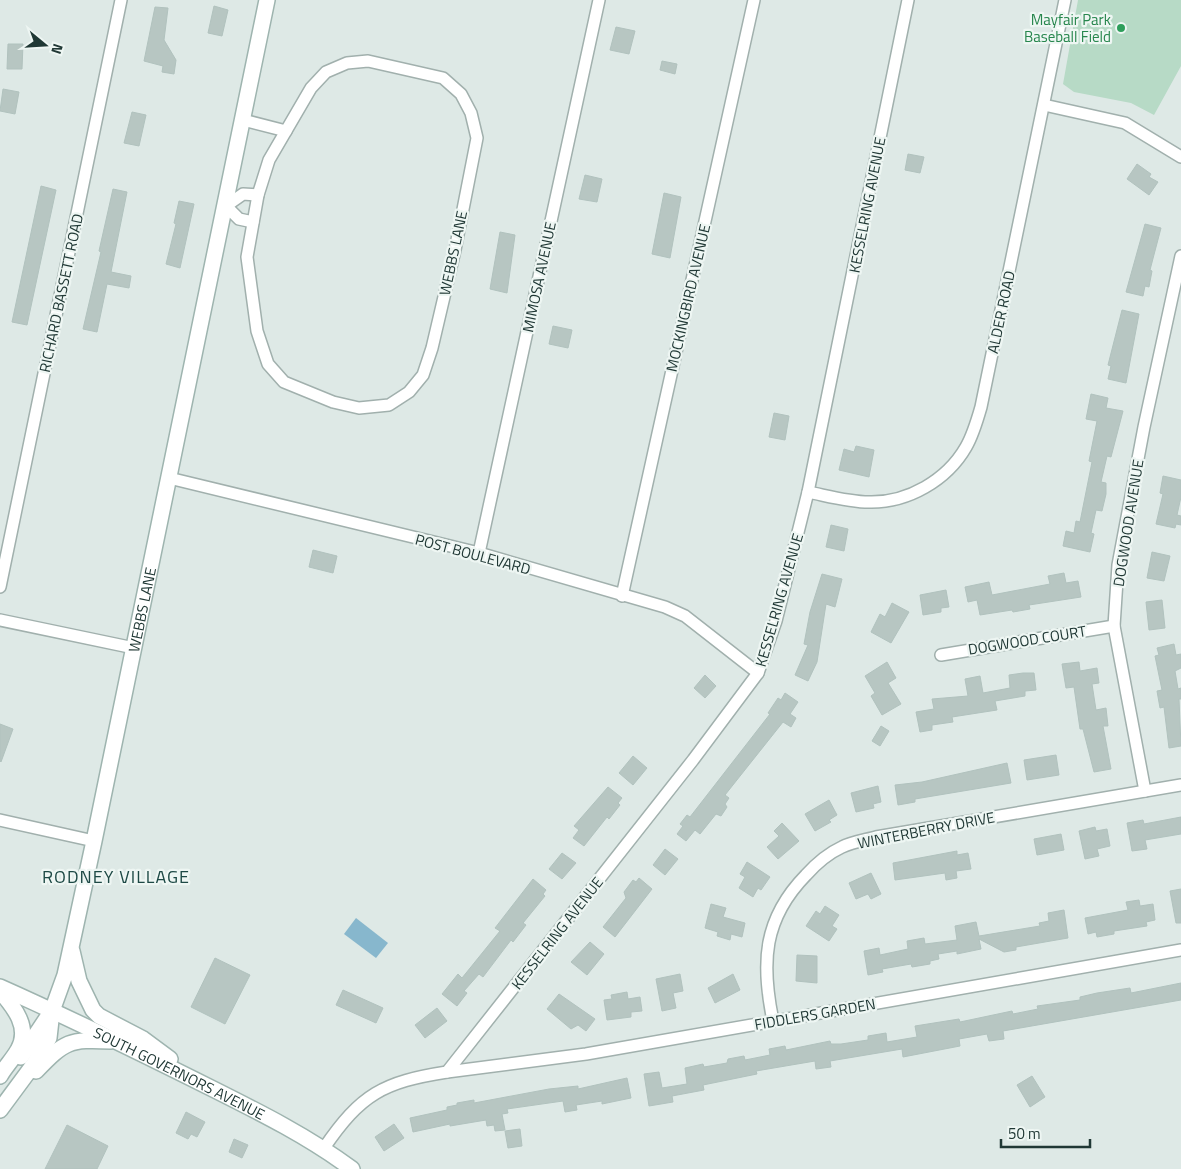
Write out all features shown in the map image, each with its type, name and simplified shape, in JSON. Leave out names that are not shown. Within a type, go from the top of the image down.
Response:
[{"type":"street","name":"RICHARD BASSETT ROAD","points":[[0,587],[121,0]]},
{"type":"street","name":"WEBBS LANE","points":[[0,1110],[19,1085],[49,1038],[52,1011],[71,947],[226,206],[267,0]]},
{"type":"street","name":"MIMOSA AVENUE","points":[[479,553],[599,0]]},
{"type":"street","name":"MOCKINGBIRD AVENUE","points":[[622,596],[754,0]]},
{"type":"street","name":"KESSELRING AVENUE","points":[[447,1072],[693,760],[758,673],[776,621],[808,492],[908,0]]},
{"type":"street","name":"ALDER ROAD","points":[[808,492],[870,502],[904,497],[918,491],[946,472],[966,446],[981,408],[1065,0]]},
{"type":"street","name":"WEBBS LANE","points":[[368,61],[443,78],[461,94],[471,113],[477,138],[455,250],[432,348],[423,375],[409,392],[389,405],[358,408],[333,402],[284,382],[268,364],[258,331],[247,257],[258,195],[269,160],[286,131],[312,88],[321,77],[326,72],[347,63],[368,61]]},
{"type":"street","points":[[1044,105],[1125,123],[1181,157]]},
{"type":"street","points":[[243,120],[286,131]]},
{"type":"street","points":[[253,222],[239,219],[226,206],[243,194],[258,195]]},
{"type":"street","name":"DOGWOOD AVENUE","points":[[1145,791],[1114,626],[1118,565],[1144,427],[1181,256]]},
{"type":"street","name":"POST BOULEVARD","points":[[169,478],[479,553],[665,607],[685,616],[758,673]]},
{"type":"street","points":[[0,620],[134,648]]},
{"type":"street","name":"DOGWOOD COURT","points":[[941,655],[1114,626]]},
{"type":"street","name":"WINTERBERRY DRIVE","points":[[773,1021],[768,998],[765,959],[773,926],[783,901],[791,890],[814,867],[842,847],[876,838],[1181,785]]},
{"type":"street","points":[[0,820],[94,841]]},
{"type":"street","points":[[71,947],[79,981],[93,1010],[99,1016],[143,1039],[212,1089]]},
{"type":"street","name":"FIDDLERS GARDEN","points":[[447,1072],[586,1054],[1181,950]]},
{"type":"street","name":"SOUTH GOVERNORS AVENUE","points":[[0,987],[117,1041],[268,1117],[324,1148],[352,1169]]},
{"type":"street","points":[[0,991],[18,1016],[23,1032],[18,1050],[0,1076]]},
{"type":"street","name":"WEBBS LANE","points":[[0,1082],[23,1055],[52,1011]]},
{"type":"street","points":[[19,1085],[63,1045],[81,1040],[117,1041]]},
{"type":"street","points":[[324,1148],[352,1112],[391,1084],[411,1078],[447,1072]]},
{"type":"green space","points":[[1078,0],[1181,0],[1181,66],[1154,115],[1131,103],[1074,92],[1063,84]]},
{"type":"water","points":[[356,918],[388,943],[376,958],[344,934]]},
{"type":"building","points":[[214,6],[228,10],[222,36],[208,33]]},
{"type":"building","points":[[155,7],[168,8],[164,40],[176,60],[174,74],[162,72],[163,66],[144,61]]},
{"type":"building","points":[[616,27],[635,31],[629,54],[610,50]]},
{"type":"building","points":[[8,44],[23,44],[22,69],[7,69]]},
{"type":"building","points":[[662,61],[677,64],[675,74],[660,70]]},
{"type":"building","points":[[3,89],[19,92],[15,114],[0,111]]},
{"type":"building","points":[[132,112],[146,115],[139,146],[124,143]]},
{"type":"building","points":[[908,154],[924,157],[920,173],[905,170]]},
{"type":"building","points":[[1137,164],[1151,174],[1149,177],[1158,182],[1149,195],[1127,179]]},
{"type":"building","points":[[585,175],[602,179],[597,202],[579,199]]},
{"type":"building","points":[[41,186],[56,190],[27,325],[12,322]]},
{"type":"building","points":[[113,189],[127,192],[111,272],[131,276],[129,288],[107,284],[97,332],[83,329]]},
{"type":"building","points":[[664,193],[681,197],[670,258],[652,254]]},
{"type":"building","points":[[179,201],[194,204],[180,268],[166,264],[176,224],[174,223]]},
{"type":"building","points":[[1145,224],[1161,228],[1150,270],[1152,271],[1149,287],[1145,286],[1143,296],[1126,292]]},
{"type":"building","points":[[500,232],[515,235],[507,293],[490,289]]},
{"type":"building","points":[[1122,310],[1139,314],[1126,383],[1108,379],[1111,366],[1108,365]]},
{"type":"building","points":[[553,326],[572,330],[568,348],[549,344]]},
{"type":"building","points":[[1091,394],[1108,398],[1106,408],[1123,411],[1111,457],[1107,456],[1101,482],[1106,483],[1106,494],[1102,511],[1096,510],[1091,533],[1094,534],[1090,552],[1063,546],[1066,531],[1074,533],[1076,521],[1080,522],[1092,462],[1089,461],[1097,421],[1086,419]]},
{"type":"building","points":[[774,413],[789,416],[785,440],[769,437]]},
{"type":"building","points":[[856,446],[874,450],[869,477],[839,470],[844,449],[854,452]]},
{"type":"building","points":[[1163,476],[1181,480],[1181,497],[1177,515],[1181,516],[1181,525],[1176,524],[1175,528],[1156,524],[1163,494],[1160,493]]},
{"type":"building","points":[[831,525],[848,529],[844,551],[826,547]]},
{"type":"building","points":[[313,550],[337,556],[333,573],[309,567]]},
{"type":"building","points":[[1152,552],[1170,556],[1164,581],[1147,578]]},
{"type":"building","points":[[1064,573],[1066,583],[1078,581],[1081,597],[1029,605],[1030,609],[980,615],[977,600],[968,602],[965,587],[989,582],[992,595],[1050,584],[1048,576]]},
{"type":"building","points":[[822,574],[842,579],[835,607],[826,604],[817,662],[808,681],[795,675],[808,645],[804,644],[810,612]]},
{"type":"building","points":[[946,590],[949,607],[941,608],[941,612],[923,615],[920,595]]},
{"type":"building","points":[[1162,600],[1165,628],[1149,630],[1146,602]]},
{"type":"building","points":[[892,603],[909,612],[891,643],[871,632],[880,614],[885,617]]},
{"type":"building","points":[[1174,644],[1176,655],[1181,654],[1181,668],[1175,671],[1178,689],[1181,688],[1181,699],[1179,699],[1181,746],[1169,748],[1164,707],[1160,708],[1157,691],[1162,690],[1155,656],[1159,655],[1157,648]]},
{"type":"building","points":[[887,662],[896,678],[888,683],[901,704],[882,715],[871,696],[875,693],[865,676]]},
{"type":"building","points":[[1079,662],[1080,671],[1097,668],[1099,683],[1092,684],[1096,710],[1106,708],[1108,726],[1103,726],[1111,769],[1094,772],[1083,729],[1080,729],[1074,687],[1066,688],[1062,664]]},
{"type":"building","points":[[1034,673],[1036,690],[1025,691],[1025,696],[995,701],[997,710],[952,717],[953,722],[932,725],[932,730],[920,732],[916,712],[934,709],[932,699],[968,696],[965,679],[980,676],[983,693],[1010,688],[1009,675]]},
{"type":"building","points":[[705,675],[716,686],[705,698],[694,688]]},
{"type":"building","points":[[785,693],[798,702],[790,714],[796,718],[791,727],[783,722],[725,795],[729,798],[725,804],[727,807],[721,816],[716,814],[700,834],[695,830],[686,841],[677,834],[683,826],[680,824],[687,815],[690,817],[770,714],[768,713],[778,698],[781,700]]},
{"type":"building","points":[[0,724],[13,729],[1,762],[0,761]]},
{"type":"building","points":[[881,726],[889,731],[880,746],[872,741]]},
{"type":"building","points":[[1056,755],[1059,775],[1027,780],[1024,760]]},
{"type":"building","points":[[633,756],[647,768],[633,785],[619,773]]},
{"type":"building","points":[[1007,763],[1011,783],[915,799],[915,802],[898,805],[895,785],[922,782]]},
{"type":"building","points":[[878,786],[881,802],[873,804],[874,808],[856,812],[851,793]]},
{"type":"building","points":[[608,787],[622,798],[618,803],[620,805],[609,819],[607,817],[584,846],[573,838],[579,830],[574,826]]},
{"type":"building","points":[[829,800],[837,815],[829,820],[831,822],[815,831],[805,814]]},
{"type":"building","points":[[1181,817],[1181,834],[1145,840],[1147,849],[1132,851],[1127,823],[1143,820],[1144,824]]},
{"type":"building","points":[[782,823],[799,841],[778,859],[767,847],[779,836],[774,831]]},
{"type":"building","points":[[1095,827],[1096,831],[1107,829],[1110,846],[1097,849],[1099,856],[1085,859],[1079,831]]},
{"type":"building","points":[[1061,834],[1064,850],[1037,855],[1034,839]]},
{"type":"building","points":[[665,849],[678,859],[665,875],[653,865]]},
{"type":"building","points":[[957,851],[957,855],[968,853],[971,869],[956,871],[957,878],[946,880],[945,873],[895,880],[893,863]]},
{"type":"building","points":[[562,853],[576,863],[562,879],[549,869]]},
{"type":"building","points":[[747,862],[770,877],[761,890],[758,888],[753,897],[739,888],[745,877],[740,874]]},
{"type":"building","points":[[871,873],[881,894],[871,899],[868,894],[856,899],[849,883]]},
{"type":"building","points":[[639,878],[652,889],[615,937],[603,927],[626,898],[624,892],[633,880],[636,882]]},
{"type":"building","points":[[533,879],[546,890],[543,894],[545,896],[523,923],[526,925],[513,942],[511,940],[483,977],[479,974],[464,991],[467,993],[457,1006],[442,994],[458,974],[462,978],[500,931],[495,928]]},
{"type":"building","points":[[1181,889],[1181,923],[1176,923],[1170,891]]},
{"type":"building","points":[[1139,900],[1140,906],[1153,904],[1155,920],[1146,922],[1147,926],[1114,931],[1114,934],[1097,937],[1096,932],[1088,934],[1085,918],[1128,910],[1126,902]]},
{"type":"building","points":[[711,904],[726,908],[723,917],[745,923],[742,937],[731,934],[730,940],[717,936],[718,932],[705,928]]},
{"type":"building","points":[[825,906],[839,915],[832,926],[837,929],[829,941],[806,926],[816,911],[820,914]]},
{"type":"building","points":[[1064,910],[1068,938],[1016,947],[1016,950],[1004,952],[979,939],[981,949],[957,954],[957,951],[938,954],[939,959],[930,961],[930,964],[912,967],[911,964],[882,969],[883,972],[868,975],[864,951],[879,948],[880,955],[908,949],[907,941],[924,938],[925,944],[957,940],[955,926],[976,922],[979,936],[1040,926],[1039,923],[1049,921],[1048,913]]},
{"type":"building","points":[[590,942],[604,954],[587,975],[571,962]]},
{"type":"building","points":[[797,955],[817,956],[817,983],[796,981]]},
{"type":"building","points":[[215,958],[250,975],[225,1024],[191,1007]]},
{"type":"building","points":[[680,974],[683,991],[673,993],[676,1008],[662,1011],[656,979]]},
{"type":"building","points":[[733,974],[740,990],[715,1003],[708,988]]},
{"type":"building","points":[[1181,983],[1181,1000],[1003,1031],[1004,1039],[989,1041],[987,1034],[959,1039],[960,1046],[903,1057],[902,1049],[830,1061],[831,1067],[816,1069],[815,1061],[756,1071],[757,1074],[703,1085],[704,1090],[672,1096],[673,1102],[649,1106],[644,1074],[659,1072],[662,1088],[687,1084],[685,1068],[703,1064],[704,1067],[727,1063],[728,1059],[744,1056],[745,1060],[770,1055],[769,1049],[785,1046],[786,1050],[830,1041],[831,1044],[841,1044],[868,1040],[868,1036],[886,1033],[887,1042],[917,1037],[915,1026],[959,1019],[960,1022],[1012,1011],[1013,1014],[1038,1009],[1037,1006],[1080,1000],[1080,997],[1097,993],[1130,988],[1131,993]]},
{"type":"building","points":[[343,990],[383,1008],[376,1023],[336,1005]]},
{"type":"building","points":[[627,992],[628,999],[640,997],[642,1011],[631,1012],[631,1017],[607,1020],[604,1000],[612,999],[611,995]]},
{"type":"building","points":[[559,994],[595,1019],[586,1031],[578,1025],[571,1029],[547,1009]]},
{"type":"building","points":[[437,1008],[447,1021],[425,1038],[415,1025]]},
{"type":"building","points":[[1032,1076],[1045,1097],[1030,1107],[1017,1085]]},
{"type":"building","points":[[627,1078],[631,1098],[602,1104],[602,1101],[576,1105],[577,1110],[565,1112],[563,1101],[507,1109],[508,1113],[502,1114],[505,1130],[495,1131],[494,1125],[487,1126],[486,1120],[450,1126],[450,1124],[413,1132],[410,1118],[447,1110],[447,1107],[457,1105],[457,1103],[474,1100],[474,1103],[549,1089],[578,1086],[578,1089]]},
{"type":"building","points":[[186,1112],[205,1122],[197,1137],[191,1134],[188,1139],[176,1133]]},
{"type":"building","points":[[394,1124],[404,1138],[384,1151],[375,1137]]},
{"type":"building","points":[[67,1125],[108,1146],[97,1169],[45,1169]]},
{"type":"building","points":[[520,1129],[522,1146],[508,1148],[505,1131]]},
{"type":"building","points":[[234,1139],[248,1145],[242,1158],[229,1152]]},
{"type":"place","name":"Mayfair Park Baseball Field","points":[[1121,28]]},
{"type":"district","name":"RODNEY VILLAGE","points":[[116,876]]}]
